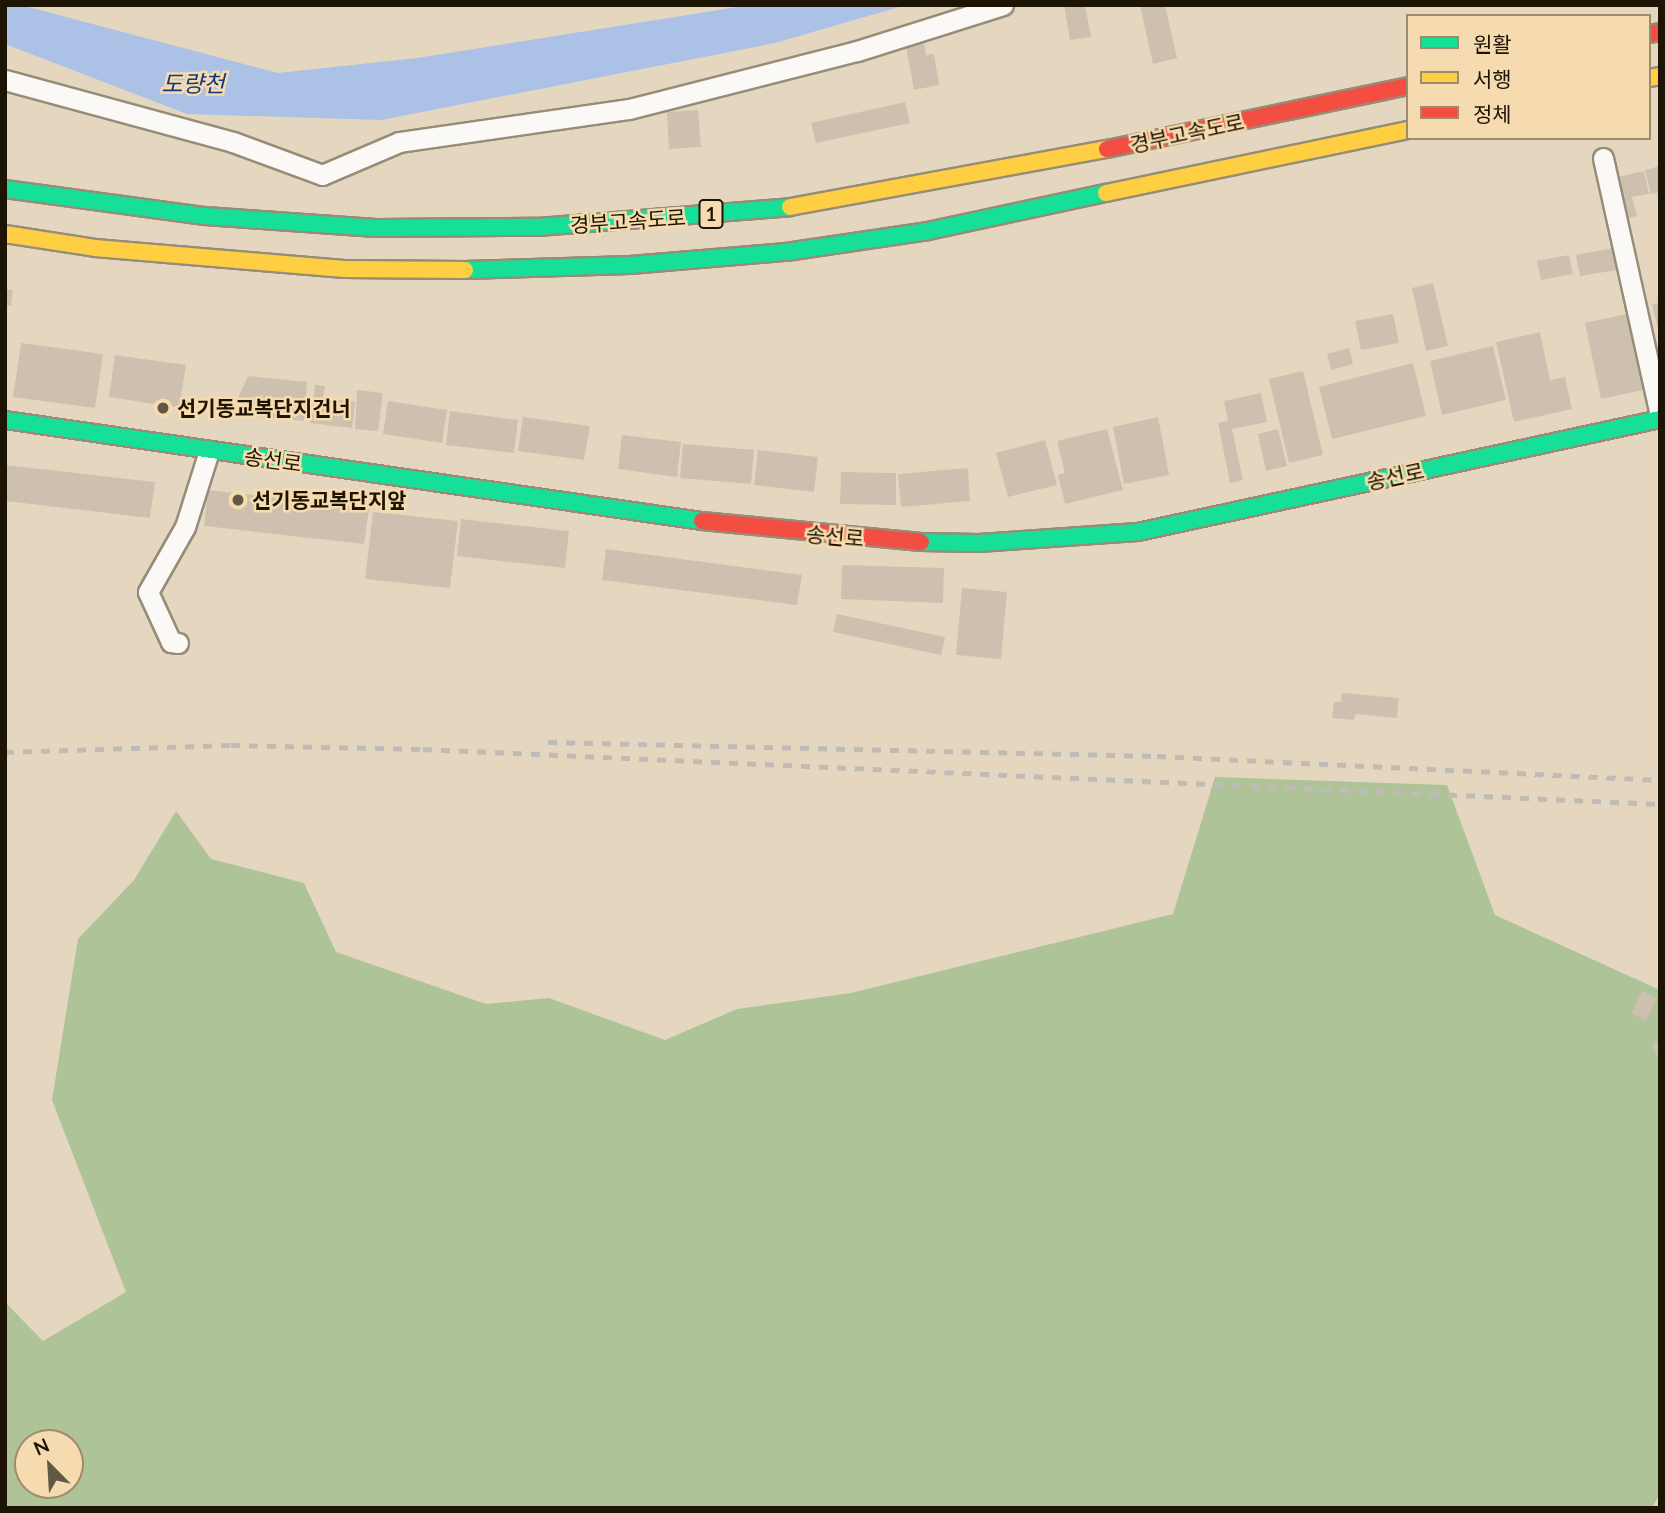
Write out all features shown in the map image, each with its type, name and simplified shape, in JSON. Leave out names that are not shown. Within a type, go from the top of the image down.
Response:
[{"type":"main road","name":"경부고속도로","points":[[5,189],[205,216],[376,228],[538,227],[657,220],[807,205],[1002,171],[1406,86]]},
{"type":"main road","name":"경부고속도로","points":[[5,234],[95,248],[344,269],[488,270],[630,265],[786,252],[929,231],[1406,130]]},
{"type":"main road","name":"송선로","points":[[5,419],[209,451],[761,529],[893,541],[1003,542],[1139,533],[1660,417]]},
{"type":"street","points":[[5,80],[233,142],[322,175],[399,142],[629,109],[857,51],[1003,5]]},
{"type":"street","points":[[1603,158],[1660,417]]},
{"type":"street","points":[[178,643],[172,642],[148,592],[184,527],[209,451]]},
{"type":"green space","points":[[1215,777],[1447,785],[1495,915],[1660,990],[1660,1493],[1652,1508],[5,1508],[5,1302],[43,1341],[126,1292],[52,1100],[78,939],[134,880],[176,811],[211,859],[304,883],[336,952],[486,1004],[549,998],[665,1040],[737,1009],[851,993],[1173,914]]},
{"type":"water","name":"도량천","points":[[5,5],[21,5],[278,73],[417,58],[750,5],[906,5],[775,43],[381,120],[187,114],[5,44]]},
{"type":"building","points":[[1064,5],[1085,5],[1091,37],[1070,40]]},
{"type":"building","points":[[1140,5],[1165,5],[1177,58],[1153,64]]},
{"type":"building","points":[[924,43],[926,55],[934,54],[939,85],[914,90],[906,46]]},
{"type":"building","points":[[905,102],[910,123],[816,143],[811,123]]},
{"type":"building","points":[[698,110],[701,147],[669,149],[667,112]]},
{"type":"building","points":[[1660,166],[1660,192],[1651,194],[1645,170]]},
{"type":"building","points":[[1644,171],[1649,194],[1632,197],[1637,216],[1627,218],[1618,177]]},
{"type":"building","points":[[1613,248],[1617,270],[1580,276],[1576,255]]},
{"type":"building","points":[[1569,255],[1573,274],[1541,280],[1537,261]]},
{"type":"building","points":[[1433,283],[1448,346],[1426,351],[1412,288]]},
{"type":"building","points":[[5,289],[13,290],[11,306],[5,305]]},
{"type":"building","points":[[1660,303],[1660,333],[1659,333],[1652,304]]},
{"type":"building","points":[[1631,313],[1648,389],[1601,399],[1585,323]]},
{"type":"building","points":[[1393,314],[1399,343],[1361,350],[1355,321]]},
{"type":"building","points":[[1540,332],[1550,380],[1565,377],[1572,409],[1514,422],[1496,342]]},
{"type":"building","points":[[21,343],[103,354],[95,408],[13,397]]},
{"type":"building","points":[[1493,346],[1506,400],[1442,415],[1430,361]]},
{"type":"building","points":[[1349,348],[1353,364],[1331,370],[1327,354]]},
{"type":"building","points":[[115,355],[186,365],[179,408],[109,397]]},
{"type":"building","points":[[1413,363],[1426,416],[1332,439],[1319,387]]},
{"type":"building","points":[[1303,371],[1323,455],[1289,463],[1269,379]]},
{"type":"building","points":[[248,376],[307,382],[304,421],[231,414]]},
{"type":"building","points":[[315,385],[325,386],[323,398],[355,402],[352,428],[310,423]]},
{"type":"building","points":[[357,390],[383,393],[378,431],[355,429]]},
{"type":"building","points":[[1261,393],[1267,422],[1232,429],[1243,480],[1230,483],[1218,423],[1228,421],[1224,401]]},
{"type":"building","points":[[388,401],[447,410],[442,443],[383,434]]},
{"type":"building","points":[[450,411],[518,420],[514,453],[446,445]]},
{"type":"building","points":[[523,417],[590,426],[584,460],[518,451]]},
{"type":"building","points":[[1158,417],[1169,475],[1124,484],[1113,427]]},
{"type":"building","points":[[1107,429],[1123,490],[1065,504],[1058,475],[1065,473],[1057,441]]},
{"type":"building","points":[[1278,429],[1287,466],[1266,471],[1258,434]]},
{"type":"building","points":[[622,435],[681,442],[677,477],[618,469]]},
{"type":"building","points":[[1045,440],[1057,485],[1008,497],[996,453]]},
{"type":"building","points":[[683,444],[754,450],[751,484],[680,478]]},
{"type":"building","points":[[758,450],[818,457],[814,492],[754,485]]},
{"type":"building","points":[[5,465],[155,482],[150,518],[5,501]]},
{"type":"building","points":[[968,468],[970,501],[901,507],[898,474]]},
{"type":"building","points":[[841,472],[896,473],[896,505],[840,504]]},
{"type":"building","points":[[208,490],[369,508],[364,544],[204,526]]},
{"type":"building","points":[[373,512],[458,521],[450,588],[365,579]]},
{"type":"building","points":[[461,519],[569,531],[565,568],[457,556]]},
{"type":"building","points":[[606,549],[802,575],[797,605],[602,580]]},
{"type":"building","points":[[842,565],[944,568],[943,603],[841,599]]},
{"type":"building","points":[[962,588],[1007,592],[1001,659],[956,655]]},
{"type":"building","points":[[837,614],[945,637],[941,655],[833,632]]},
{"type":"building","points":[[1342,693],[1399,698],[1397,718],[1355,714],[1354,720],[1332,718],[1334,702],[1341,702]]},
{"type":"building","points":[[1642,991],[1657,998],[1646,1021],[1631,1013]]},
{"type":"building","points":[[1660,1041],[1660,1063],[1652,1044]]},
{"type":"railway","points":[[548,742],[1157,756],[1660,780]]},
{"type":"railway","points":[[5,752],[231,745],[423,749],[1660,804]]},
{"type":"traffic: fast","points":[[5,189],[205,216],[376,228],[538,227],[790,207]]},
{"type":"traffic: fast","points":[[465,270],[630,265],[786,252],[928,231],[1106,193]]},
{"type":"traffic: fast","points":[[921,542],[979,543],[1138,532],[1660,419]]},
{"type":"traffic: fast","points":[[5,420],[702,521]]},
{"type":"traffic: slow","points":[[1651,78],[1660,76]]},
{"type":"traffic: slow","points":[[1106,193],[1406,130]]},
{"type":"traffic: slow","points":[[790,207],[1107,149]]},
{"type":"traffic: slow","points":[[5,234],[95,248],[344,269],[465,270]]},
{"type":"traffic: jam","points":[[1651,34],[1660,32]]},
{"type":"traffic: jam","points":[[1107,149],[1406,86]]},
{"type":"traffic: jam","points":[[702,521],[921,542]]},
{"type":"place","name":"선기동교복단지건너","points":[[163,408]]},
{"type":"place","name":"선기동교복단지앞","points":[[238,500]]}]
